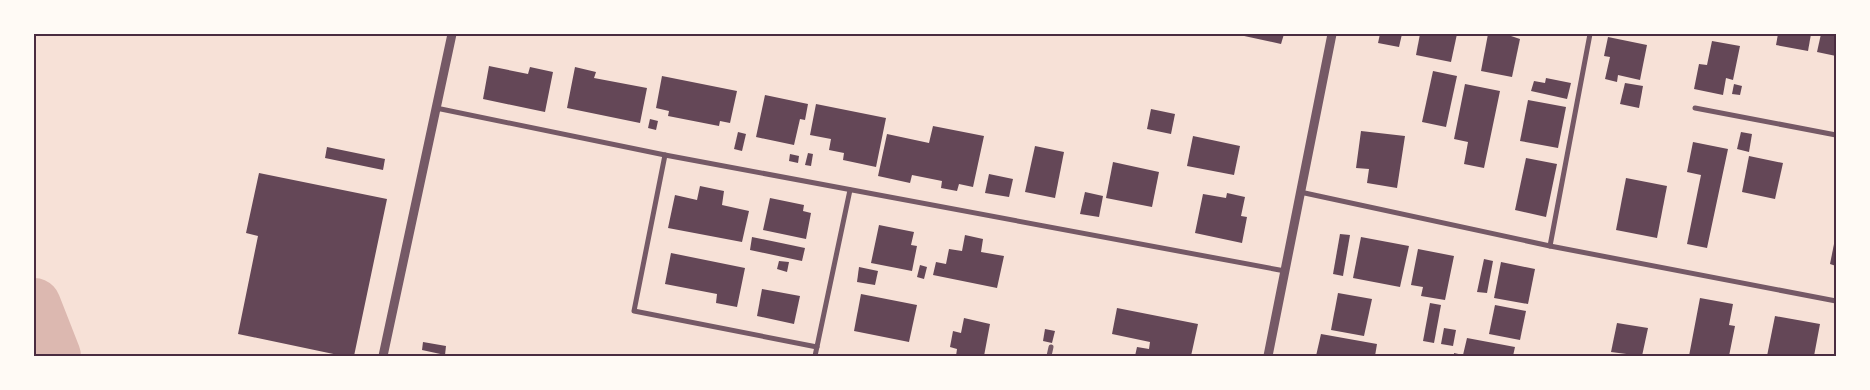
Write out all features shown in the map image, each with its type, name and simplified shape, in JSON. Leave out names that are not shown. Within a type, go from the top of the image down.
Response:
[{"type":"street","points":[[383,356],[452,34]]},
{"type":"street","points":[[1268,356],[1299,192],[1332,34]]},
{"type":"street","points":[[1550,246],[1590,34]]},
{"type":"street","points":[[436,108],[665,155],[1285,271]]},
{"type":"street","points":[[1695,108],[1836,135]]},
{"type":"street","points":[[665,155],[634,311],[817,347]]},
{"type":"street","points":[[815,356],[850,190]]},
{"type":"street","points":[[1299,192],[1550,246],[1836,301]]},
{"type":"street","points":[[1049,356],[1051,347]]},
{"type":"building","points":[[1235,34],[1284,34],[1281,44]]},
{"type":"building","points":[[1380,34],[1402,34],[1399,47],[1378,43]]},
{"type":"building","points":[[1420,34],[1457,34],[1451,62],[1416,55]]},
{"type":"building","points":[[1488,34],[1505,34],[1520,39],[1512,77],[1481,71]]},
{"type":"building","points":[[1778,34],[1811,34],[1808,51],[1776,45]]},
{"type":"building","points":[[1821,34],[1836,34],[1836,56],[1817,52]]},
{"type":"building","points":[[1608,37],[1647,45],[1640,80],[1618,75],[1617,82],[1605,79],[1610,57],[1604,56]]},
{"type":"building","points":[[1712,41],[1740,46],[1733,80],[1726,78],[1723,95],[1694,89],[1699,64],[1707,65]]},
{"type":"building","points":[[489,66],[528,74],[530,67],[553,72],[545,112],[483,99]]},
{"type":"building","points":[[575,67],[596,72],[594,78],[647,88],[640,123],[567,108]]},
{"type":"building","points":[[1433,71],[1457,76],[1446,127],[1422,122]]},
{"type":"building","points":[[662,76],[737,91],[730,123],[720,121],[719,126],[668,116],[669,111],[656,108]]},
{"type":"building","points":[[1546,78],[1571,83],[1567,99],[1531,91],[1534,81],[1545,83]]},
{"type":"building","points":[[1625,83],[1643,86],[1639,108],[1620,104]]},
{"type":"building","points":[[1465,84],[1500,91],[1484,168],[1464,164],[1468,142],[1454,139]]},
{"type":"building","points":[[1734,84],[1742,86],[1740,95],[1732,94]]},
{"type":"building","points":[[765,95],[808,104],[805,120],[800,119],[794,145],[756,137]]},
{"type":"building","points":[[1528,100],[1566,107],[1558,148],[1520,141]]},
{"type":"building","points":[[816,104],[886,118],[876,167],[843,160],[844,153],[829,150],[831,139],[810,135]]},
{"type":"building","points":[[1151,109],[1175,114],[1171,134],[1147,129]]},
{"type":"building","points":[[650,119],[658,121],[656,130],[648,128]]},
{"type":"building","points":[[933,126],[984,136],[973,187],[959,184],[957,191],[941,188],[942,181],[912,175],[910,183],[878,176],[887,134],[929,143]]},
{"type":"building","points":[[1361,131],[1405,136],[1397,188],[1367,183],[1369,169],[1356,168]]},
{"type":"building","points":[[738,132],[746,134],[742,151],[734,149]]},
{"type":"building","points":[[1741,132],[1752,134],[1749,152],[1737,149]]},
{"type":"building","points":[[1193,136],[1240,146],[1234,175],[1187,166]]},
{"type":"building","points":[[1693,142],[1728,149],[1707,248],[1687,244],[1701,175],[1687,172]]},
{"type":"building","points":[[1035,146],[1064,152],[1055,198],[1025,192]]},
{"type":"building","points":[[327,147],[385,159],[383,170],[325,158]]},
{"type":"building","points":[[808,153],[813,154],[811,166],[805,165]]},
{"type":"building","points":[[790,154],[799,156],[798,163],[789,161]]},
{"type":"building","points":[[1749,156],[1783,163],[1775,199],[1742,192]]},
{"type":"building","points":[[1526,158],[1557,164],[1546,217],[1515,210]]},
{"type":"building","points":[[1113,162],[1159,172],[1152,207],[1106,198]]},
{"type":"building","points":[[259,173],[387,199],[354,356],[343,356],[238,334],[258,236],[246,233]]},
{"type":"building","points":[[989,174],[1013,179],[1009,197],[985,193]]},
{"type":"building","points":[[1626,178],[1667,186],[1657,238],[1616,230]]},
{"type":"building","points":[[700,186],[724,191],[722,205],[749,211],[742,242],[668,228],[675,195],[697,200]]},
{"type":"building","points":[[1085,192],[1103,196],[1099,217],[1080,214]]},
{"type":"building","points":[[1227,193],[1245,197],[1241,216],[1247,217],[1242,243],[1195,233],[1203,194],[1226,198]]},
{"type":"building","points":[[770,198],[804,205],[803,211],[811,213],[806,239],[763,230]]},
{"type":"building","points":[[879,225],[914,232],[911,245],[917,246],[912,271],[871,263]]},
{"type":"building","points":[[1340,234],[1350,235],[1343,276],[1333,274]]},
{"type":"building","points":[[965,235],[983,239],[981,252],[1004,256],[997,288],[933,275],[936,262],[946,264],[949,249],[962,251]]},
{"type":"building","points":[[752,237],[805,248],[802,261],[750,250]]},
{"type":"building","points":[[1361,237],[1409,246],[1400,287],[1353,278]]},
{"type":"building","points":[[1836,239],[1836,266],[1830,264]]},
{"type":"building","points":[[1418,249],[1454,256],[1445,300],[1421,296],[1423,287],[1411,285]]},
{"type":"building","points":[[671,253],[745,268],[737,307],[716,303],[717,294],[665,284]]},
{"type":"building","points":[[1484,259],[1493,261],[1487,293],[1477,292]]},
{"type":"building","points":[[779,261],[789,262],[787,272],[777,269]]},
{"type":"building","points":[[1501,262],[1535,269],[1528,304],[1494,298]]},
{"type":"building","points":[[920,265],[927,267],[924,279],[917,277]]},
{"type":"building","points":[[859,267],[878,271],[875,285],[857,282]]},
{"type":"building","points":[[762,289],[800,296],[794,324],[757,316]]},
{"type":"building","points":[[1338,293],[1372,299],[1364,336],[1331,330]]},
{"type":"building","points":[[861,294],[917,305],[909,342],[854,331]]},
{"type":"building","points":[[1700,298],[1733,304],[1729,325],[1735,326],[1729,356],[1689,356]]},
{"type":"building","points":[[1430,303],[1441,305],[1434,343],[1423,341]]},
{"type":"building","points":[[1495,305],[1526,311],[1520,340],[1489,334]]},
{"type":"building","points":[[1117,308],[1198,324],[1191,356],[1135,356],[1137,347],[1149,349],[1150,342],[1112,334]]},
{"type":"building","points":[[1775,316],[1820,324],[1814,356],[1767,356]]},
{"type":"building","points":[[964,318],[990,324],[984,356],[956,356],[957,349],[950,347],[953,331],[961,333]]},
{"type":"building","points":[[1617,323],[1648,328],[1642,356],[1611,352]]},
{"type":"building","points":[[1444,328],[1456,330],[1453,346],[1441,344]]},
{"type":"building","points":[[1045,329],[1055,331],[1052,343],[1043,341]]},
{"type":"building","points":[[1321,334],[1377,344],[1375,356],[1316,356]]},
{"type":"building","points":[[1467,338],[1515,347],[1513,356],[1454,356],[1454,353],[1463,355]]},
{"type":"building","points":[[423,342],[446,346],[445,355],[422,350]]},
{"type":"waterway","points":[[34,305],[54,356]]}]
